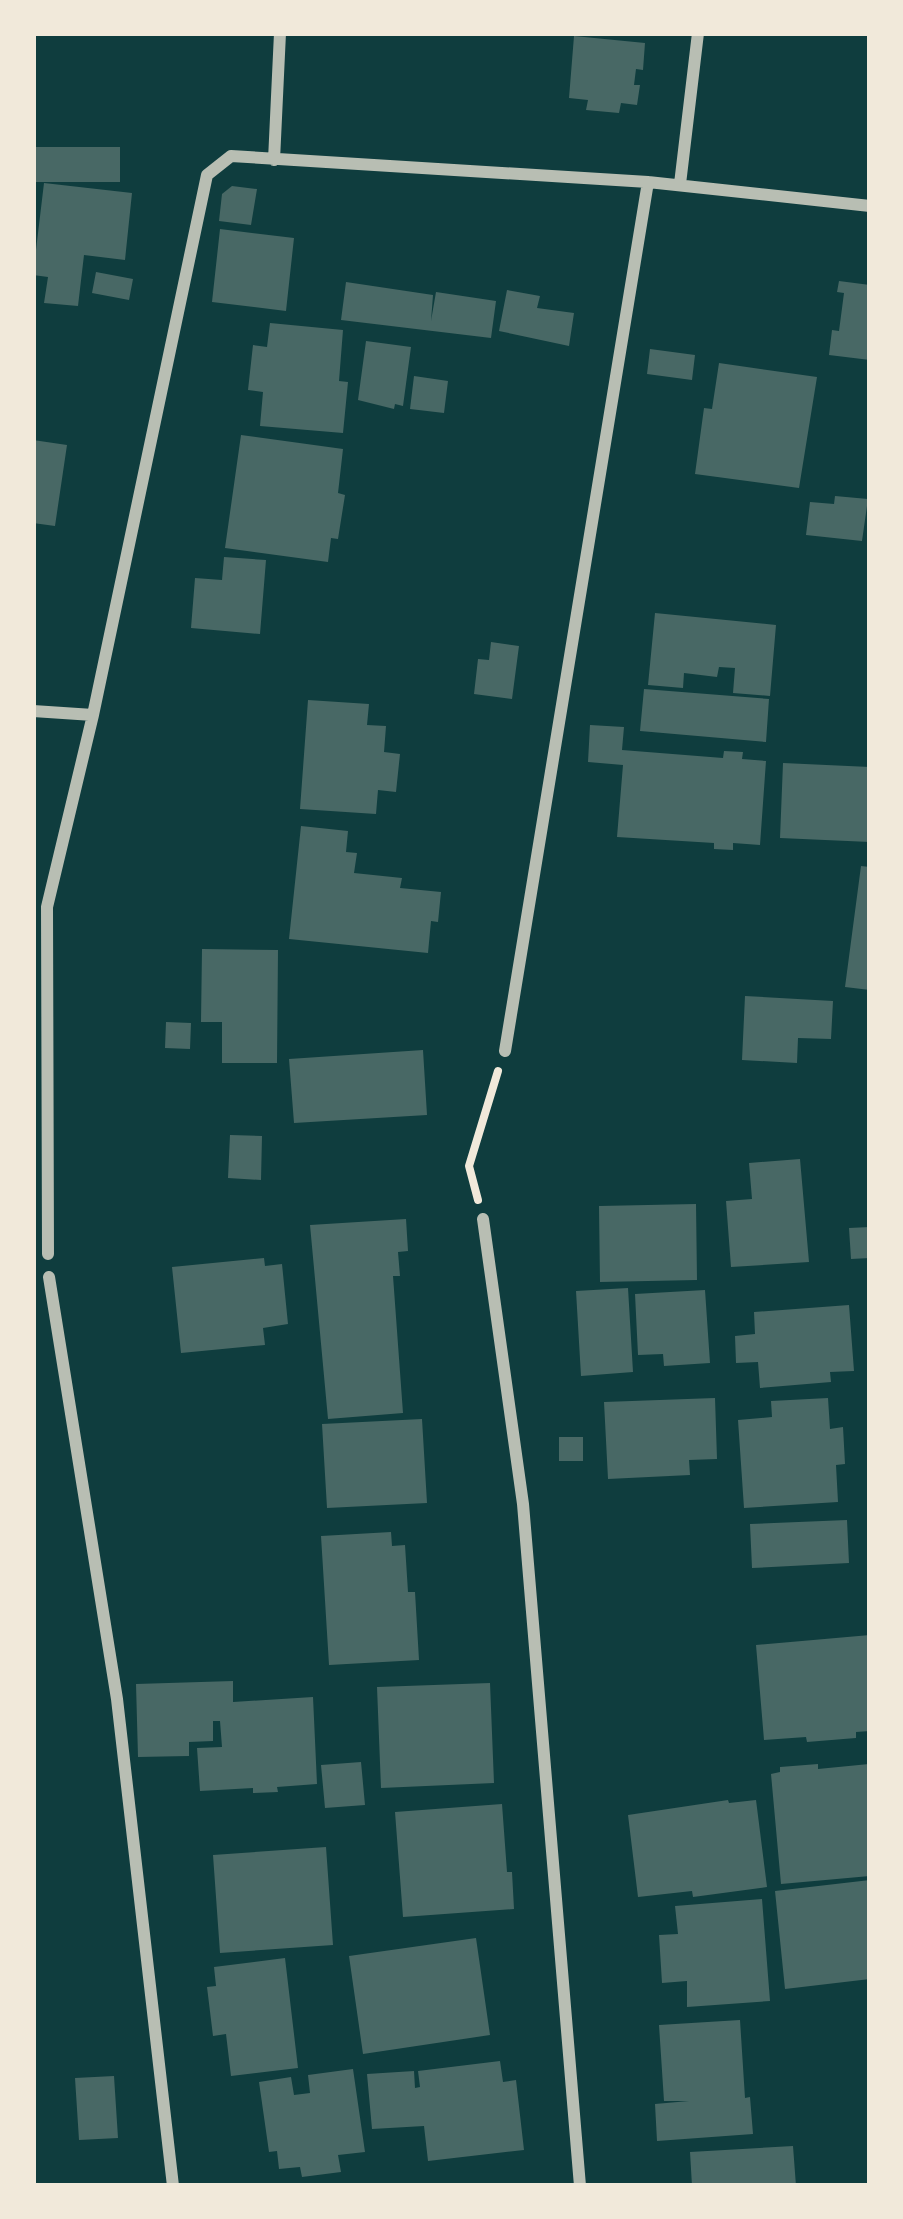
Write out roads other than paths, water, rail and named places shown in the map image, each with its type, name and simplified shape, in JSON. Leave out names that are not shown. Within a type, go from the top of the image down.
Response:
[{"type":"street","points":[[274,160],[280,33]]},
{"type":"street","points":[[680,184],[698,33]]},
{"type":"street","points":[[48,1254],[47,907],[93,715],[207,175],[231,156],[680,184],[870,206]]},
{"type":"street","points":[[505,1051],[649,182]]},
{"type":"street","points":[[33,711],[93,715]]},
{"type":"street","points":[[483,1219],[523,1504],[580,2186]]},
{"type":"street","points":[[49,1277],[117,1699],[173,2186]]}]
